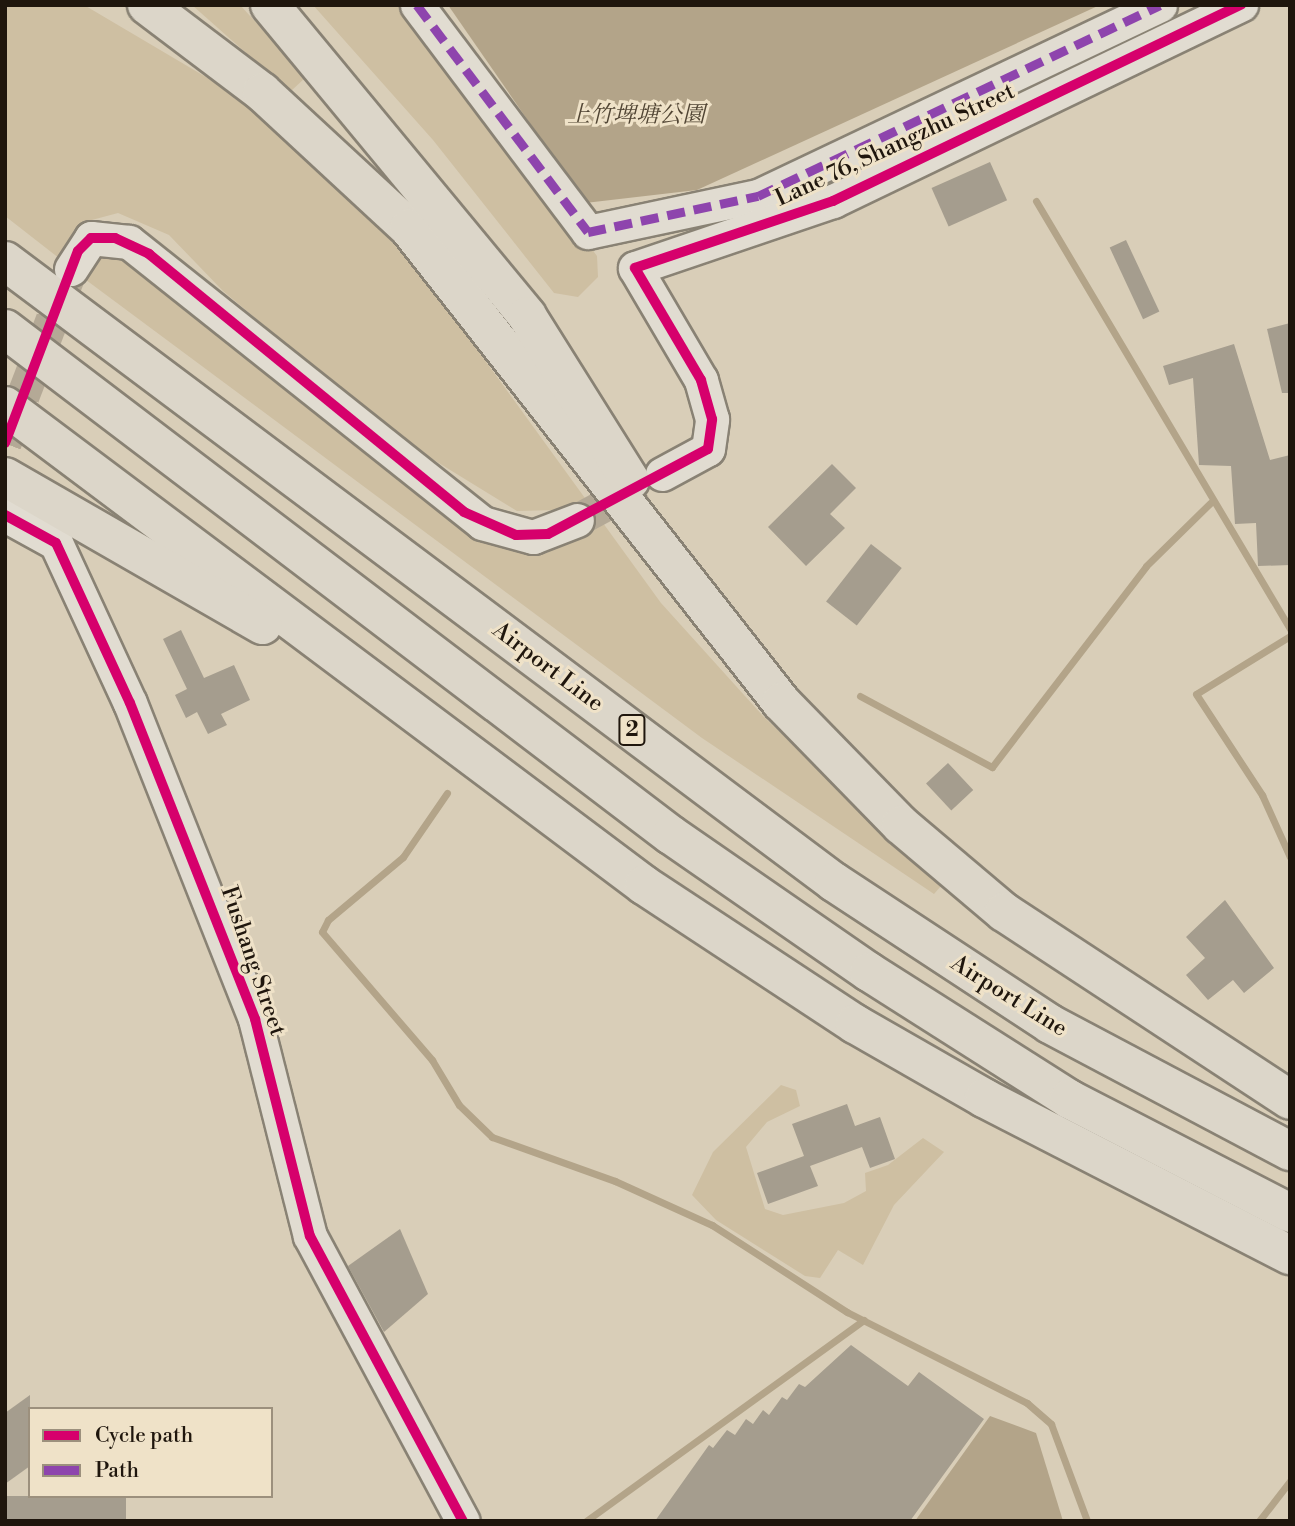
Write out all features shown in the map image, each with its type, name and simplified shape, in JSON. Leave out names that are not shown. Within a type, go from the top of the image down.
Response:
[{"type":"highway","points":[[123,5],[200,43]]},
{"type":"highway","points":[[147,5],[200,43],[326,148],[409,228],[781,702],[873,797],[1004,912],[1290,1100]]},
{"type":"highway","points":[[270,5],[527,316],[720,624]]},
{"type":"highway","name":"Airport Line","points":[[5,261],[834,882],[1050,1024],[1290,1151]]},
{"type":"highway","points":[[5,329],[671,835],[858,965],[1069,1099],[1290,1213]]},
{"type":"highway","points":[[5,406],[644,885],[855,1024],[1113,1170],[1290,1255]]},
{"type":"highway","points":[[5,477],[449,739]]},
{"type":"street","points":[[417,5],[588,232],[758,195],[1160,5]]},
{"type":"street","name":"Lane 76, Shangzhu Street","points":[[662,474],[708,449],[712,419],[701,380],[635,268],[833,201],[1241,5]]},
{"type":"street","points":[[71,269],[91,238],[129,242],[482,523],[533,537],[577,520]]},
{"type":"street","name":"Fushang Street","points":[[5,515],[56,543],[130,704],[255,1019],[310,1236],[463,1521]]},
{"type":"shaded area","points":[[5,5],[84,5],[233,93],[321,166],[424,276],[661,603],[763,716],[941,886],[934,894],[702,738],[78,274],[85,261],[112,256],[140,263],[264,371],[479,540],[547,553],[590,529],[557,510],[517,511],[403,441],[223,291],[169,235],[118,213],[88,221],[69,240],[73,253],[64,262],[5,216]]},
{"type":"shaded area","points":[[192,5],[240,5],[306,77],[290,92]]},
{"type":"shaded area","points":[[313,5],[409,5],[597,256],[598,277],[578,297],[554,293],[433,140]]},
{"type":"shaded area","name":"上竹埤塘公園","points":[[448,5],[1100,5],[697,190],[585,203]]},
{"type":"shaded area","points":[[781,1085],[796,1090],[800,1106],[767,1122],[746,1147],[765,1209],[783,1215],[844,1203],[866,1191],[865,1173],[888,1165],[923,1138],[944,1152],[894,1205],[863,1265],[838,1250],[820,1278],[805,1276],[716,1220],[692,1195],[713,1152]]},
{"type":"shaded area","points":[[990,1416],[1036,1433],[1063,1521],[915,1521]]},
{"type":"building","points":[[990,162],[1007,200],[949,226],[932,188]]},
{"type":"building","points":[[1126,240],[1159,312],[1143,319],[1110,248]]},
{"type":"building","points":[[1290,323],[1290,393],[1282,393],[1267,329]]},
{"type":"building","points":[[1234,344],[1270,460],[1290,455],[1290,565],[1258,566],[1256,523],[1235,524],[1231,466],[1199,465],[1193,378],[1169,385],[1163,366]]},
{"type":"building","points":[[832,464],[856,488],[830,514],[845,528],[806,566],[768,527]]},
{"type":"building","points":[[871,544],[902,568],[857,626],[826,602]]},
{"type":"building","points":[[181,630],[204,678],[234,665],[250,700],[221,714],[227,725],[208,734],[197,712],[186,718],[175,695],[187,689],[163,639]]},
{"type":"building","points":[[948,763],[973,790],[951,811],[926,783]]},
{"type":"building","points":[[1225,900],[1274,968],[1244,993],[1233,980],[1208,1000],[1186,975],[1205,958],[1186,937]]},
{"type":"building","points":[[847,1104],[855,1126],[880,1117],[895,1159],[870,1168],[862,1147],[810,1166],[818,1186],[768,1204],[757,1173],[804,1156],[792,1124]]},
{"type":"building","points":[[400,1229],[428,1294],[384,1332],[348,1266]]},
{"type":"building","points":[[851,1345],[908,1386],[919,1372],[984,1419],[910,1521],[655,1521],[709,1445],[713,1448],[727,1430],[735,1435],[746,1419],[753,1424],[763,1410],[769,1415],[782,1397],[787,1400],[799,1384],[805,1387]]},
{"type":"building","points":[[30,1395],[28,1467],[5,1484],[5,1413]]},
{"type":"building","points":[[5,1496],[126,1498],[126,1521],[5,1521]]},
{"type":"waterway","points":[[1036,201],[1290,629]]},
{"type":"waterway","points":[[860,696],[992,767],[1146,566],[1210,503]]},
{"type":"waterway","points":[[1290,636],[1196,694],[1262,795],[1290,857]]},
{"type":"waterway","points":[[447,793],[403,857],[328,920],[322,932],[432,1060],[459,1105],[492,1137],[615,1181],[712,1225],[847,1312],[1027,1403],[1051,1424],[1087,1521]]},
{"type":"waterway","points":[[586,1521],[864,1320]]},
{"type":"waterway","points":[[1259,1521],[1290,1481]]},
{"type":"tunnel","points":[[5,443],[68,278]]},
{"type":"tunnel","points":[[577,520],[642,485]]},
{"type":"marked path","points":[[417,5],[588,232],[758,196],[1160,5]]},
{"type":"cycle path","points":[[5,443],[78,251],[91,238],[115,238],[149,254],[464,512],[516,535],[548,534],[708,449],[712,419],[701,380],[635,268],[833,201],[1241,5]]},
{"type":"cycle path","points":[[5,515],[56,543],[130,703],[255,1019],[310,1236],[463,1521]]}]
